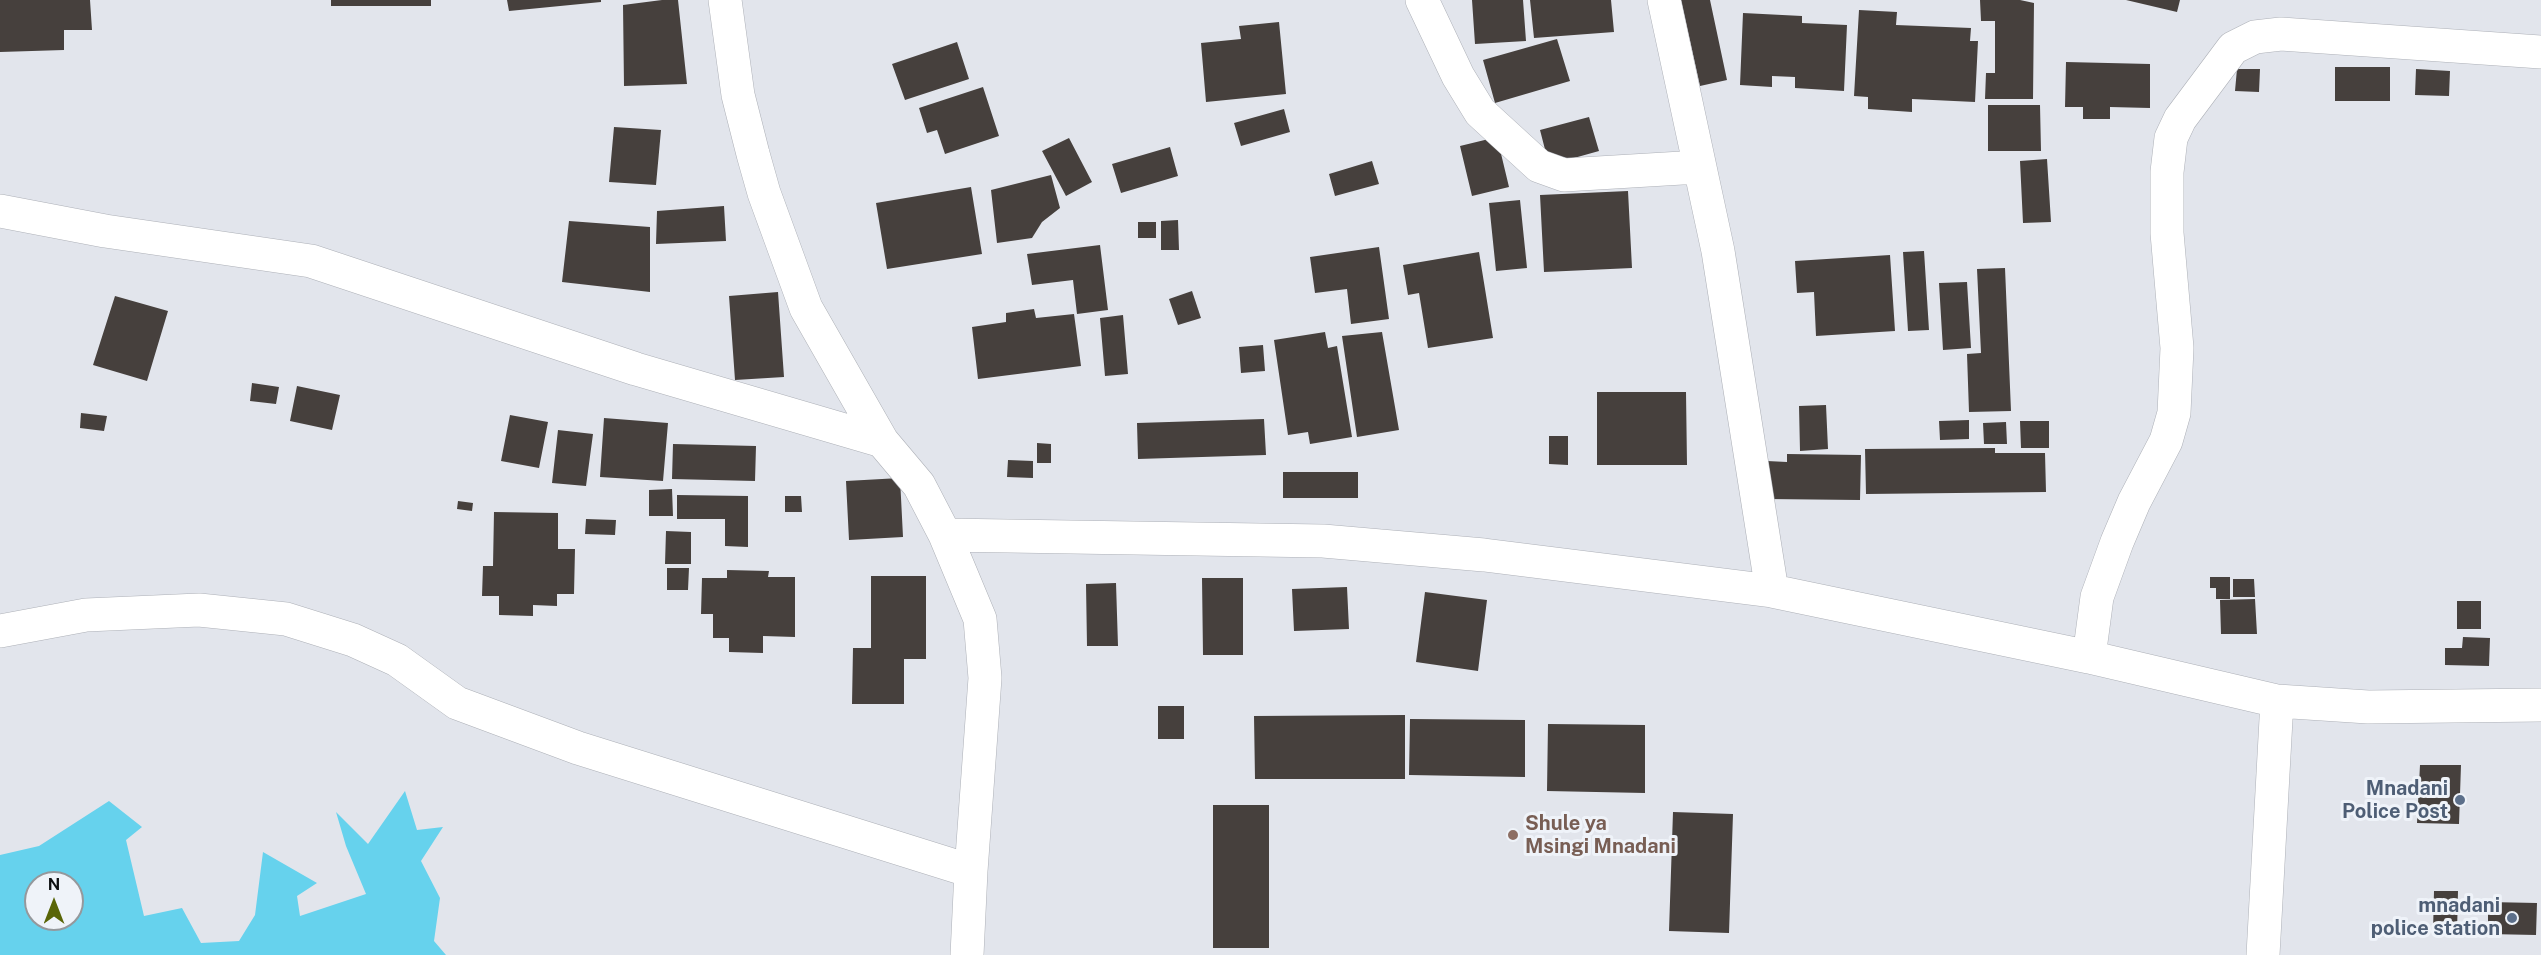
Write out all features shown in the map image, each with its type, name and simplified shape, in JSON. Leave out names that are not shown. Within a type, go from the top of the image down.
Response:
[{"type":"street","points":[[725,0],[738,95],[764,193],[806,308],[882,441],[919,485],[945,535],[980,619],[985,678],[967,955]]},
{"type":"street","points":[[1422,0],[1458,76],[1480,112],[1539,166],[1564,175],[1699,167]]},
{"type":"street","points":[[1664,0],[1718,251],[1772,591]]},
{"type":"street","points":[[2089,657],[2097,597],[2130,512],[2166,441],[2174,413],[2177,348],[2167,233],[2167,172],[2171,138],[2180,118],[2214,71],[2233,48],[2255,37],[2282,34],[2541,52]]},
{"type":"street","points":[[0,211],[105,231],[311,261],[636,369],[882,441]]},
{"type":"street","points":[[945,535],[1323,541],[1484,555],[1772,591],[2089,657],[2277,701],[2368,707],[2541,705]]},
{"type":"street","points":[[0,631],[86,615],[199,610],[286,619],[353,640],[397,660],[457,703],[578,748],[971,871]]},
{"type":"street","points":[[2263,955],[2277,701]]},
{"type":"water","points":[[405,791],[417,830],[443,827],[421,861],[440,898],[434,941],[446,955],[0,955],[0,855],[39,846],[109,801],[142,827],[126,840],[144,916],[182,908],[201,943],[239,941],[255,915],[263,852],[317,883],[297,896],[300,916],[366,894],[346,846],[336,812],[368,844]]},
{"type":"building","points":[[0,0],[90,0],[92,30],[64,30],[64,50],[0,52]]},
{"type":"building","points":[[331,0],[431,0],[431,6],[331,6]]},
{"type":"building","points":[[507,0],[601,0],[601,2],[509,11]]},
{"type":"building","points":[[678,0],[687,84],[624,86],[623,5]]},
{"type":"building","points":[[1472,0],[1523,0],[1526,41],[1475,44]]},
{"type":"building","points":[[1530,0],[1611,0],[1614,32],[1534,38]]},
{"type":"building","points":[[1681,0],[1710,0],[1727,80],[1700,86]]},
{"type":"building","points":[[1980,0],[2020,0],[2034,3],[2033,99],[1985,99],[1986,73],[1995,73],[1995,21],[1981,21]]},
{"type":"building","points":[[2126,0],[2180,0],[2177,12]]},
{"type":"building","points":[[1859,10],[1897,12],[1896,25],[1971,28],[1970,41],[1978,41],[1975,102],[1912,99],[1912,112],[1868,109],[1868,97],[1854,96]]},
{"type":"building","points":[[1743,13],[1802,16],[1802,23],[1847,25],[1844,91],[1795,88],[1795,77],[1772,76],[1772,87],[1740,85]]},
{"type":"building","points":[[1279,22],[1286,94],[1206,102],[1201,43],[1241,39],[1239,26]]},
{"type":"building","points":[[1557,39],[1570,81],[1495,103],[1483,60]]},
{"type":"building","points":[[957,42],[969,79],[905,100],[892,64]]},
{"type":"building","points":[[2066,62],[2150,64],[2150,108],[2110,107],[2110,119],[2083,119],[2083,107],[2065,107]]},
{"type":"building","points":[[2335,67],[2390,67],[2390,101],[2335,101]]},
{"type":"building","points":[[2237,69],[2260,69],[2259,92],[2235,91]]},
{"type":"building","points":[[2416,69],[2450,71],[2449,96],[2415,95]]},
{"type":"building","points":[[983,87],[999,136],[945,154],[937,130],[927,133],[919,108]]},
{"type":"building","points":[[1988,105],[2040,105],[2041,151],[1988,151]]},
{"type":"building","points":[[1284,109],[1290,132],[1241,146],[1234,123]]},
{"type":"building","points":[[1589,117],[1599,151],[1549,165],[1540,130]]},
{"type":"building","points":[[614,127],[661,130],[656,185],[609,182]]},
{"type":"building","points":[[1497,137],[1509,187],[1472,196],[1460,146]]},
{"type":"building","points":[[1069,138],[1092,182],[1066,196],[1042,151]]},
{"type":"building","points":[[1170,147],[1178,176],[1121,193],[1112,164]]},
{"type":"building","points":[[2047,159],[2051,222],[2023,223],[2020,161]]},
{"type":"building","points":[[1372,161],[1379,184],[1335,196],[1329,174]]},
{"type":"building","points":[[1051,175],[1060,208],[1042,222],[1032,238],[997,243],[991,190]]},
{"type":"building","points":[[971,187],[982,254],[887,269],[876,203]]},
{"type":"building","points":[[1628,191],[1632,268],[1544,272],[1540,195]]},
{"type":"building","points":[[1520,200],[1527,268],[1496,271],[1489,203]]},
{"type":"building","points":[[724,206],[726,241],[656,244],[657,211]]},
{"type":"building","points":[[1178,220],[1179,250],[1161,250],[1161,221]]},
{"type":"building","points":[[569,221],[650,227],[650,292],[562,282]]},
{"type":"building","points":[[1138,222],[1156,222],[1156,238],[1138,238]]},
{"type":"building","points":[[1100,245],[1108,310],[1077,314],[1073,280],[1032,285],[1027,254]]},
{"type":"building","points":[[1379,247],[1389,319],[1351,324],[1347,289],[1315,293],[1310,257]]},
{"type":"building","points":[[1924,251],[1929,330],[1908,331],[1903,252]]},
{"type":"building","points":[[1479,252],[1493,338],[1428,348],[1419,293],[1408,295],[1403,265]]},
{"type":"building","points":[[1890,255],[1895,331],[1816,336],[1814,292],[1797,293],[1795,261]]},
{"type":"building","points":[[2005,268],[2011,411],[1969,412],[1967,354],[1981,353],[1977,269]]},
{"type":"building","points":[[1967,282],[1971,348],[1943,350],[1939,283]]},
{"type":"building","points":[[1192,291],[1201,318],[1178,325],[1169,299]]},
{"type":"building","points":[[778,292],[784,377],[735,380],[729,296]]},
{"type":"building","points":[[115,296],[168,311],[147,381],[93,365]]},
{"type":"building","points":[[1034,309],[1036,318],[1074,314],[1081,366],[978,379],[972,327],[1006,322],[1006,313]]},
{"type":"building","points":[[1123,315],[1128,374],[1105,376],[1100,318]]},
{"type":"building","points":[[1325,332],[1328,348],[1337,346],[1352,437],[1310,444],[1308,432],[1288,435],[1274,340]]},
{"type":"building","points":[[1382,332],[1399,430],[1357,437],[1342,336]]},
{"type":"building","points":[[1263,345],[1265,371],[1241,373],[1239,347]]},
{"type":"building","points":[[252,383],[279,387],[276,404],[250,401]]},
{"type":"building","points":[[297,386],[340,395],[332,430],[290,421]]},
{"type":"building","points":[[1597,392],[1686,392],[1687,465],[1597,465]]},
{"type":"building","points":[[1826,405],[1828,449],[1800,451],[1799,406]]},
{"type":"building","points":[[81,413],[107,416],[104,431],[80,428]]},
{"type":"building","points":[[510,415],[548,422],[539,468],[501,461]]},
{"type":"building","points":[[604,418],[668,423],[663,481],[600,477]]},
{"type":"building","points":[[1264,419],[1266,455],[1138,459],[1137,423]]},
{"type":"building","points":[[1969,420],[1969,439],[1940,440],[1939,421]]},
{"type":"building","points":[[2020,421],[2049,421],[2049,448],[2021,448]]},
{"type":"building","points":[[2006,422],[2007,444],[1984,444],[1983,423]]},
{"type":"building","points":[[558,430],[593,434],[586,486],[552,483]]},
{"type":"building","points":[[1549,436],[1568,436],[1568,465],[1549,464]]},
{"type":"building","points":[[1037,443],[1051,444],[1051,463],[1037,463]]},
{"type":"building","points":[[673,444],[756,446],[755,481],[672,479]]},
{"type":"building","points":[[1995,448],[1995,453],[2045,453],[2046,492],[1866,494],[1865,449]]},
{"type":"building","points":[[1787,454],[1861,455],[1860,500],[1767,499],[1767,461],[1787,462]]},
{"type":"building","points":[[1008,460],[1033,461],[1033,478],[1007,477]]},
{"type":"building","points":[[1283,472],[1358,472],[1358,498],[1283,498]]},
{"type":"building","points":[[900,478],[903,537],[849,540],[846,481]]},
{"type":"building","points":[[672,489],[673,516],[649,516],[649,490]]},
{"type":"building","points":[[677,495],[748,496],[748,547],[725,546],[725,519],[677,519]]},
{"type":"building","points":[[785,496],[801,496],[802,512],[785,512]]},
{"type":"building","points":[[458,501],[473,503],[472,511],[457,509]]},
{"type":"building","points":[[494,512],[558,513],[558,549],[575,549],[574,594],[557,594],[557,606],[533,605],[533,616],[499,615],[499,596],[482,596],[483,566],[493,566]]},
{"type":"building","points":[[586,519],[616,520],[615,535],[585,534]]},
{"type":"building","points":[[666,531],[691,532],[691,564],[665,564]]},
{"type":"building","points":[[667,568],[689,568],[688,590],[667,590]]},
{"type":"building","points":[[727,570],[769,571],[768,577],[795,577],[795,637],[763,636],[763,653],[729,652],[729,638],[713,638],[713,614],[701,614],[702,578],[727,578]]},
{"type":"building","points":[[871,576],[926,576],[926,659],[904,659],[904,704],[852,704],[853,648],[871,648]]},
{"type":"building","points":[[2210,577],[2230,577],[2230,599],[2216,599],[2216,588],[2210,588]]},
{"type":"building","points":[[1202,578],[1243,578],[1243,655],[1203,655]]},
{"type":"building","points":[[2233,579],[2254,579],[2255,597],[2233,597]]},
{"type":"building","points":[[1116,583],[1118,646],[1087,646],[1086,584]]},
{"type":"building","points":[[1347,587],[1349,629],[1294,631],[1292,589]]},
{"type":"building","points":[[1425,592],[1487,600],[1478,671],[1416,662]]},
{"type":"building","points":[[2255,599],[2257,634],[2221,634],[2220,600]]},
{"type":"building","points":[[2457,601],[2481,601],[2481,629],[2457,629]]},
{"type":"building","points":[[2463,637],[2490,638],[2489,666],[2445,665],[2445,648],[2462,648]]},
{"type":"building","points":[[1158,706],[1184,706],[1184,739],[1158,739]]},
{"type":"building","points":[[1405,715],[1405,779],[1255,779],[1254,716]]},
{"type":"building","points":[[1410,719],[1525,720],[1525,777],[1409,775]]},
{"type":"building","points":[[1548,724],[1645,725],[1645,793],[1547,791]]},
{"type":"building","points":[[2420,765],[2461,765],[2459,824],[2417,823]]},
{"type":"building","points":[[1213,805],[1269,805],[1269,948],[1213,948]]},
{"type":"building","points":[[1673,812],[1733,814],[1729,933],[1669,931]]},
{"type":"building","points":[[2434,891],[2458,891],[2457,933],[2433,932]]},
{"type":"building","name":"mnadani police station","points":[[2488,902],[2537,903],[2536,935],[2488,934]]},
{"type":"place","name":"Mnadani Police Post","points":[[2460,800]]},
{"type":"place","name":"Shule ya Msingi Mnadani","points":[[1513,835]]},
{"type":"place","name":"mnadani police station","points":[[2512,918]]}]
